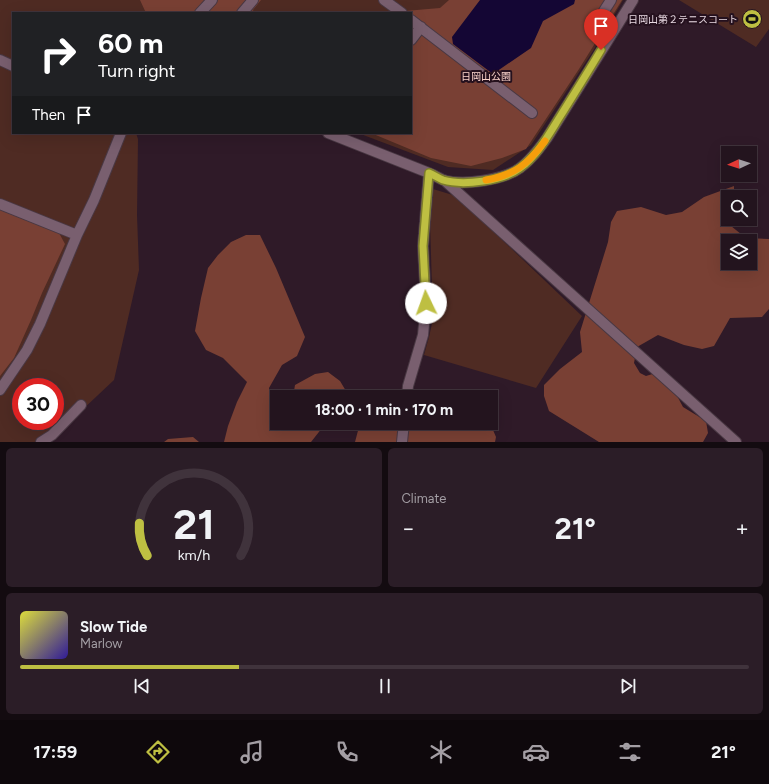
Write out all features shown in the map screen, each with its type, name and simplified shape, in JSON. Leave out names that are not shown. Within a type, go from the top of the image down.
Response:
[{"type":"street","points":[[201,12],[212,0]]},
{"type":"street","points":[[243,12],[253,0]]},
{"type":"street","points":[[384,0],[401,12]]},
{"type":"street","points":[[604,11],[611,0]]},
{"type":"street","points":[[444,180],[463,182],[482,181],[506,176],[520,168],[535,154],[547,138],[633,0]]},
{"type":"street","points":[[412,21],[532,113]]},
{"type":"street","points":[[412,39],[421,27]]},
{"type":"street","points":[[0,60],[12,66]]},
{"type":"street","points":[[0,390],[27,350],[40,324],[77,235],[94,200],[121,134]]},
{"type":"street","points":[[342,136],[444,180],[736,442]]},
{"type":"street","points":[[408,390],[423,336],[426,303],[423,246],[429,173]]},
{"type":"street","points":[[0,204],[77,235]]},
{"type":"street","points":[[41,442],[52,435],[81,405]]},
{"type":"street","points":[[402,442],[403,430]]},
{"type":"green space","name":"日岡山公園","points":[[0,0],[623,0],[593,51],[531,145],[493,170],[448,167],[361,134],[412,134],[412,12],[12,12],[12,134],[136,134],[138,139],[137,215],[139,270],[114,380],[64,427],[64,378],[12,378],[12,430],[60,430],[43,442],[0,442]]},
{"type":"green space","points":[[140,0],[261,0],[253,10],[254,12],[146,12]]},
{"type":"green space","points":[[449,0],[622,0],[579,69],[526,149],[502,158],[471,166],[431,158],[373,134],[412,134],[412,12],[404,12],[440,8]]},
{"type":"green space","points":[[679,0],[769,0],[769,29],[756,47]]},
{"type":"green space","points":[[734,186],[734,190],[723,190]]},
{"type":"green space","points":[[433,189],[456,196],[582,316],[536,388],[424,355],[433,319],[430,222]]},
{"type":"green space","points":[[721,191],[721,226],[731,226],[741,234],[721,234],[721,270],[757,270],[757,238],[769,239],[769,309],[762,317],[730,318],[714,346],[702,349],[684,345],[658,335],[637,347],[634,363],[640,373],[646,376],[659,372],[674,390],[683,407],[706,421],[708,433],[703,442],[599,442],[549,411],[544,396],[544,385],[560,369],[582,352],[580,332],[608,242],[611,222],[617,211],[641,207],[666,215],[682,212],[704,197]]},
{"type":"green space","points":[[0,206],[59,233],[65,244],[14,358],[0,376]]},
{"type":"green space","points":[[246,235],[260,235],[276,268],[305,337],[297,356],[282,365],[269,388],[270,430],[320,430],[311,442],[224,442],[237,402],[247,382],[223,358],[206,350],[195,331],[208,268],[231,242]]},
{"type":"green space","points":[[328,372],[340,381],[345,390],[294,390],[295,385],[315,374]]},
{"type":"green space","points":[[358,430],[493,430],[496,437],[495,442],[355,442]]},
{"type":"green space","points":[[193,437],[199,442],[164,442],[168,439]]},
{"type":"shaded area","points":[[480,0],[575,0],[574,4],[543,21],[531,48],[493,74],[453,44],[452,37]]},
{"type":"slow traffic","points":[[486,180],[506,176],[520,168],[535,154],[545,141]]},
{"type":"place","name":"日岡山第２テニスコート","points":[[752,19]]},
{"type":"route","points":[[426,303],[423,246],[429,173],[444,180],[463,182],[482,181],[506,176],[520,168],[535,154],[547,138],[601,50]]}]
